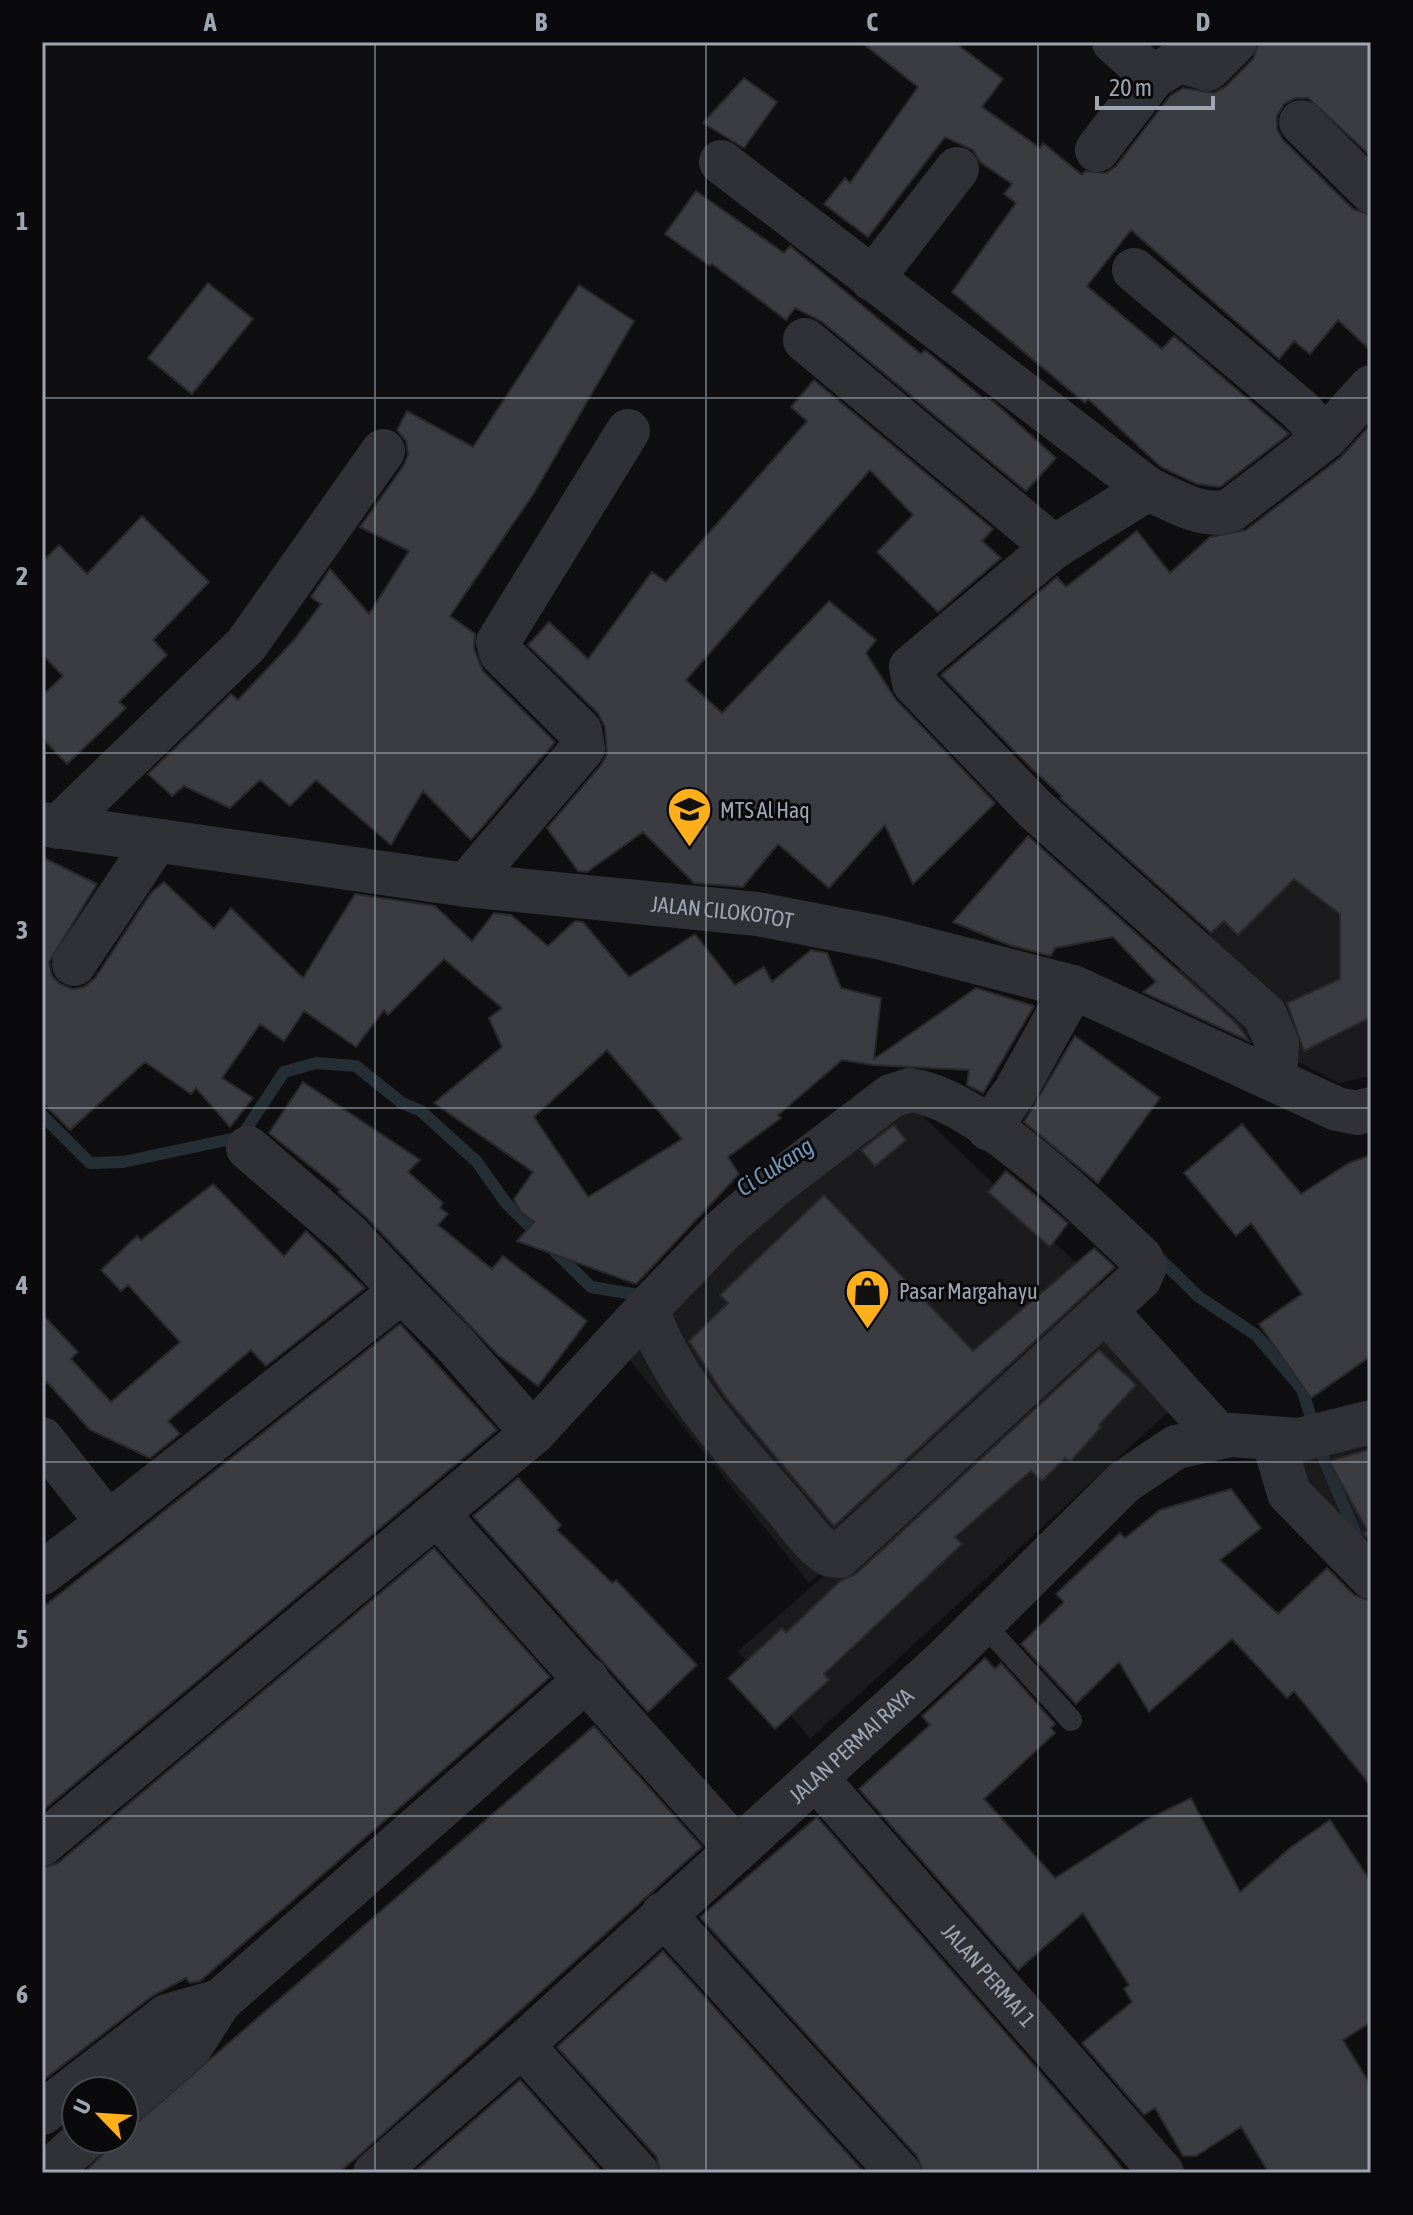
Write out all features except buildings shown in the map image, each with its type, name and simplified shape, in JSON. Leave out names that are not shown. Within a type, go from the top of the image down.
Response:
[{"type":"street","points":[[1114,42],[1153,77]]},
{"type":"street","points":[[1097,150],[1153,77],[1179,61],[1208,69],[1235,42]]},
{"type":"street","points":[[1301,122],[1371,191]]},
{"type":"street","points":[[721,162],[1148,489],[1217,515],[1231,510],[1326,437],[1371,387]]},
{"type":"street","points":[[872,279],[957,169]]},
{"type":"street","points":[[1134,270],[1298,408],[1326,437]]},
{"type":"street","points":[[805,340],[1054,547]]},
{"type":"street","points":[[466,885],[583,748],[580,731],[501,653],[498,642],[628,431]]},
{"type":"street","points":[[50,826],[246,645],[383,451]]},
{"type":"street","points":[[1148,489],[1054,547],[918,659],[911,667],[910,675],[1034,808],[1265,1015],[1277,1044],[1275,1078]]},
{"type":"street","name":"JALAN CILOKOTOT","points":[[50,826],[466,885],[757,914],[882,938],[1073,987],[1347,1112],[1371,1109]]},
{"type":"street","points":[[74,964],[156,841]]},
{"type":"street","points":[[990,1127],[1016,1090],[1073,987]]},
{"type":"street","points":[[42,1844],[533,1433],[647,1309],[723,1230],[777,1183],[891,1096],[910,1090],[926,1092],[990,1127],[1081,1202],[1141,1258],[1145,1266],[1140,1278],[839,1556],[823,1551],[732,1447],[656,1336],[647,1309]]},
{"type":"street","points":[[248,1148],[349,1235],[454,1343],[533,1433]]},
{"type":"street","points":[[42,1573],[309,1360],[402,1291]]},
{"type":"street","points":[[1105,1310],[1219,1436]]},
{"type":"street","name":"JALAN PERMAI RAYA","points":[[382,2171],[983,1623],[1124,1482],[1176,1447],[1219,1436],[1286,1440],[1367,1423]]},
{"type":"street","points":[[42,1439],[108,1523]]},
{"type":"street","points":[[1286,1440],[1289,1493],[1371,1577]]},
{"type":"street","points":[[437,1514],[737,1849]]},
{"type":"street","points":[[140,2091],[191,2046],[220,2001],[587,1679]]},
{"type":"street","name":"JALAN PERMAI 1","points":[[816,1778],[1162,2173]]},
{"type":"street","points":[[663,1914],[899,2173]]},
{"type":"street","points":[[42,2113],[167,2016],[220,2001]]},
{"type":"street","points":[[522,2045],[637,2173]]},
{"type":"street","points":[[47,2173],[67,2155]]},
{"type":"lane","points":[[983,1623],[1071,1720]]},
{"type":"shaded area","points":[[1371,750],[1371,1076],[1339,1083],[1158,992]]},
{"type":"shaded area","name":"Pasar Margahayu","points":[[905,1099],[1121,1306],[809,1583],[624,1353],[743,1203]]},
{"type":"shaded area","points":[[1121,1317],[1187,1395],[810,1739],[738,1651]]},
{"type":"shaded area","points":[[1371,1438],[1371,1558],[1291,1463]]},
{"type":"waterway","name":"Ci Cukang","points":[[42,1115],[90,1163],[123,1162],[241,1137],[284,1072],[316,1063],[356,1066],[402,1103],[421,1111],[477,1162],[506,1203],[591,1287],[645,1296]]},
{"type":"waterway","name":"Ci Cukang","points":[[1156,1255],[1199,1297],[1256,1335],[1302,1389],[1325,1462],[1357,1537]]},
{"type":"place","name":"MTS Al Haq","points":[[689,849]]},
{"type":"place","name":"Pasar Margahayu","points":[[868,1330]]}]
